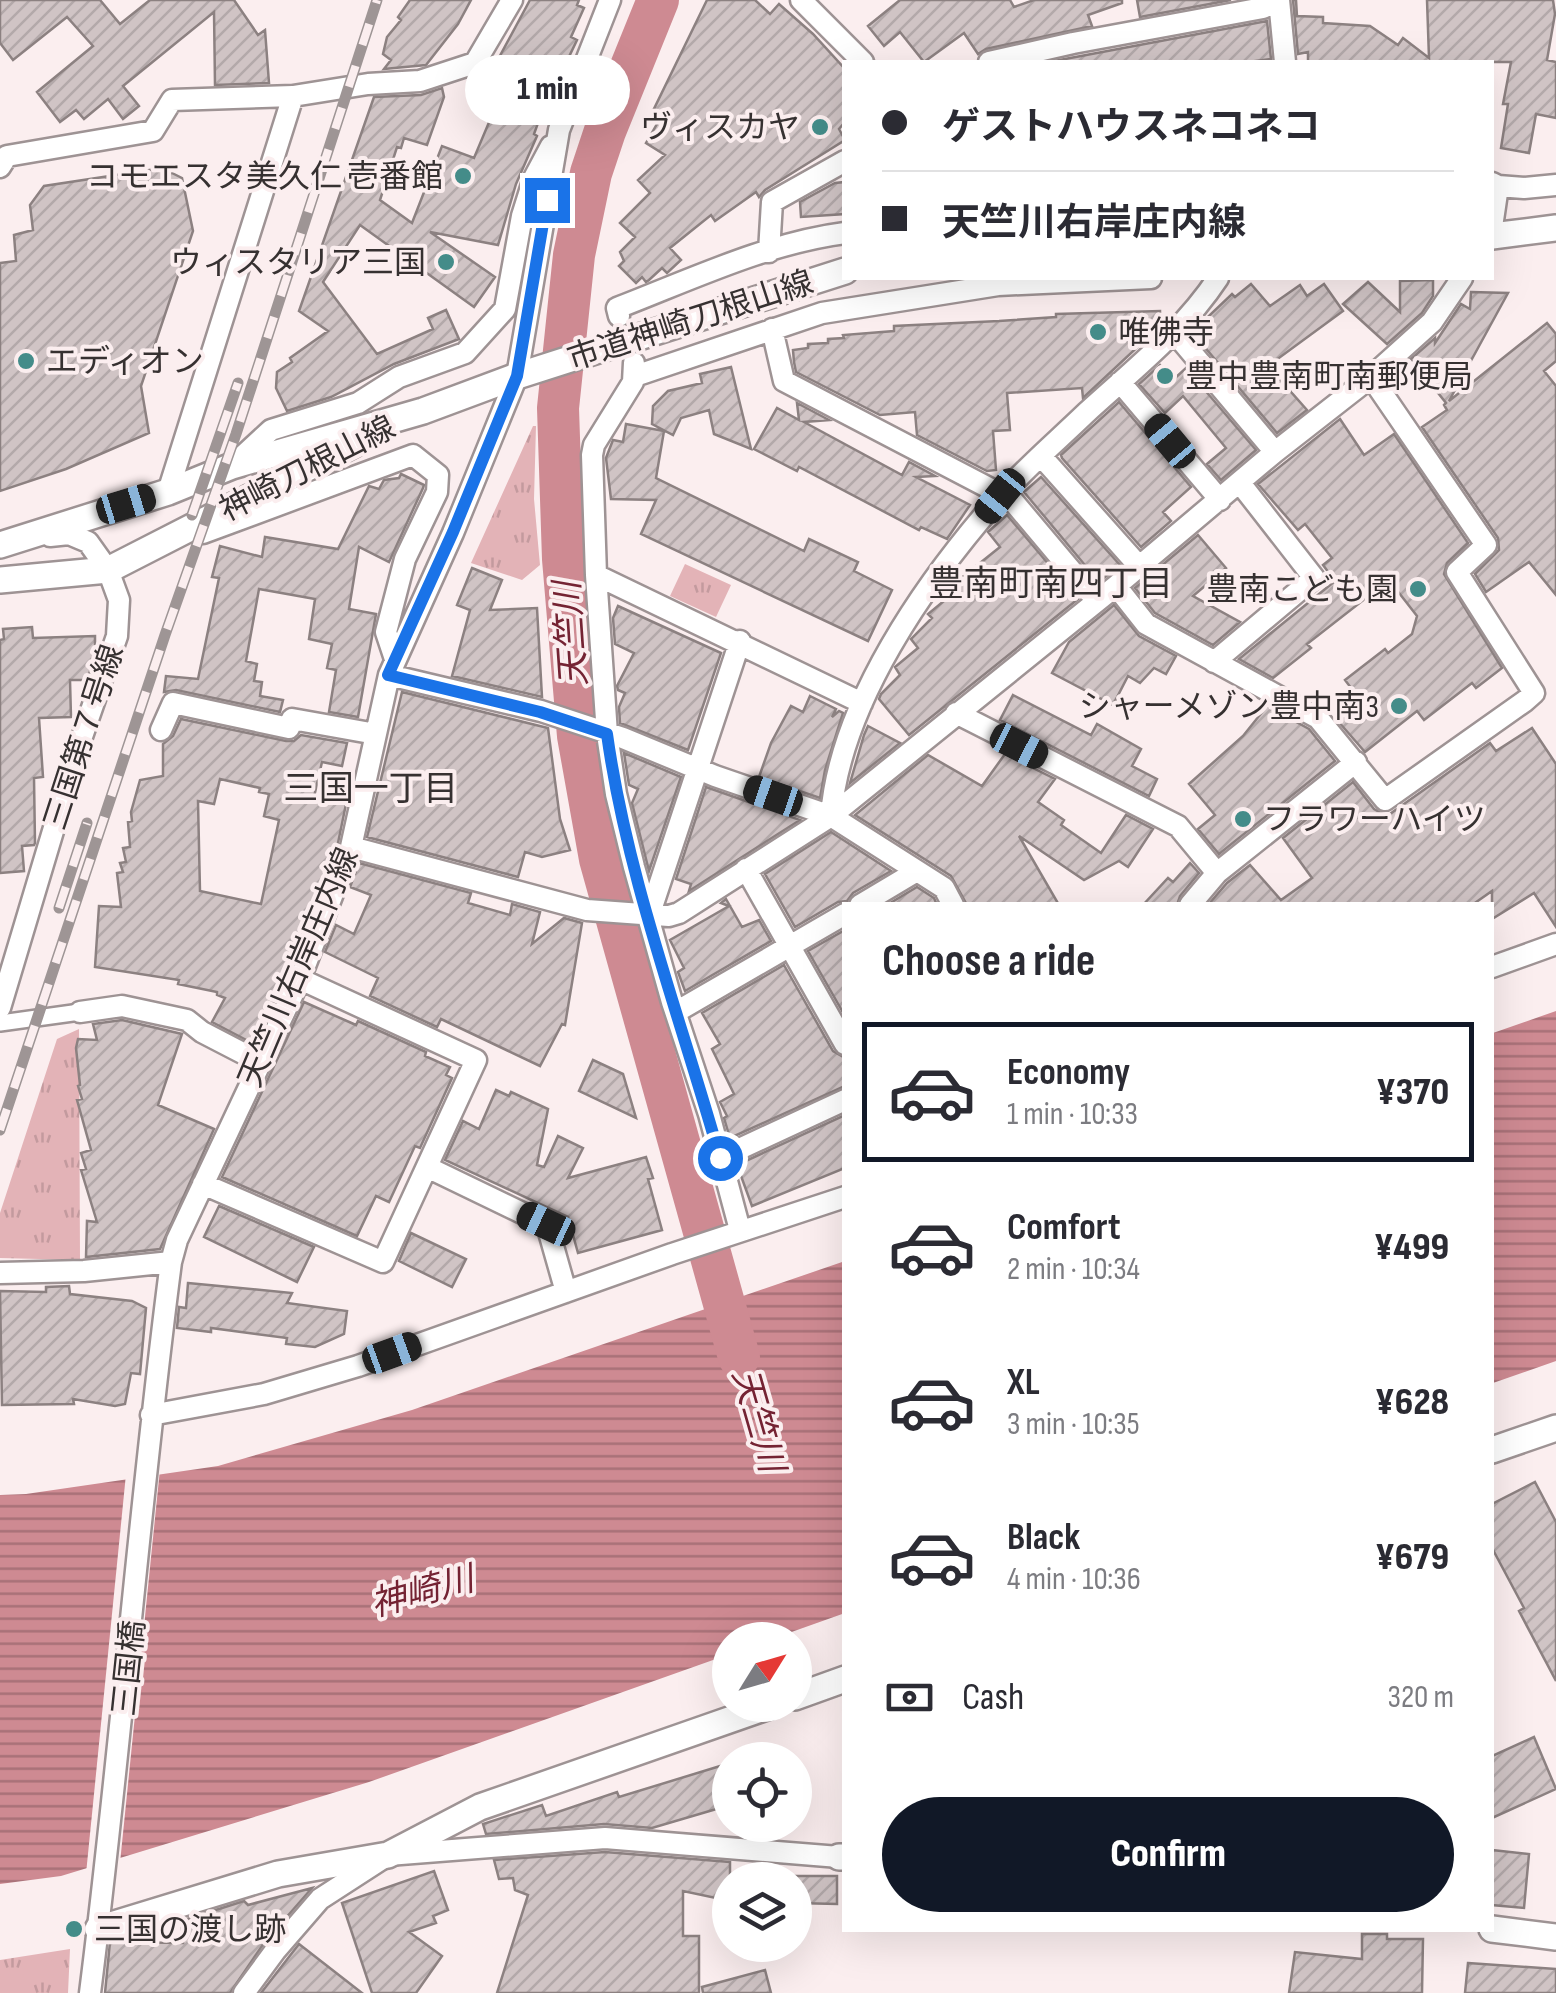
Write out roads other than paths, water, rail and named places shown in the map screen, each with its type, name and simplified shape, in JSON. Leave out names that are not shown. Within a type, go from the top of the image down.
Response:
[{"type":"street","points":[[0,167],[7,156],[153,132],[172,100],[293,96],[368,84],[420,81],[475,63],[512,0]]},
{"type":"street","name":"天竺川右岸庄内線","points":[[151,1418],[177,1240],[300,979],[351,847],[392,667],[525,374],[560,130],[610,0]]},
{"type":"street","points":[[800,0],[861,60]]},
{"type":"street","points":[[998,60],[1263,8],[1279,0],[1285,60]]},
{"type":"street","points":[[168,492],[293,96]]},
{"type":"street","points":[[232,466],[271,430],[358,402],[399,377],[464,353],[505,309],[522,216],[534,178],[560,130]]},
{"type":"street","points":[[769,252],[772,202],[842,163]]},
{"type":"street","points":[[1496,184],[1524,188],[1556,185]]},
{"type":"street","points":[[1494,236],[1556,228]]},
{"type":"street","points":[[618,312],[808,238],[842,233]]},
{"type":"street","name":"市道神崎刀根山線","points":[[422,410],[842,272]]},
{"type":"street","points":[[736,1231],[720,1158],[645,914],[604,733],[594,445],[635,369],[822,312],[998,284],[1099,280]]},
{"type":"street","points":[[831,816],[832,795],[862,703],[938,573],[1000,496],[1175,333],[1216,280]]},
{"type":"street","points":[[351,847],[587,910],[669,916],[679,913],[831,816],[1116,586],[1432,322],[1461,280]]},
{"type":"street","points":[[772,329],[784,381],[1012,500],[1097,601]]},
{"type":"street","points":[[1175,333],[1276,452]]},
{"type":"street","points":[[1116,586],[1146,624],[1318,718],[1385,800],[1534,693],[1457,572],[1486,545],[1371,376]]},
{"type":"street","points":[[1120,382],[1220,500]]},
{"type":"street","name":"神崎刀根山線","points":[[7,543],[168,492],[232,466],[422,410]]},
{"type":"street","name":"神崎刀根山線","points":[[0,580],[108,570],[422,410]]},
{"type":"street","points":[[136,556],[192,539],[413,455],[438,474],[437,492],[405,558],[386,632],[392,667],[604,733],[831,816],[944,888],[951,902]]},
{"type":"street","points":[[1042,456],[1138,565]]},
{"type":"street","points":[[1214,662],[1314,578],[1240,483]]},
{"type":"street","points":[[7,543],[70,534],[88,542],[108,570]]},
{"type":"street","name":"三国第７号線","points":[[0,1008],[77,750],[116,636],[119,600],[108,570]]},
{"type":"street","points":[[596,575],[862,703]]},
{"type":"street","points":[[645,914],[740,642]]},
{"type":"street","points":[[161,730],[173,703],[289,728],[292,719],[376,734]]},
{"type":"street","points":[[956,713],[1178,826],[1217,873]]},
{"type":"street","points":[[1193,902],[1217,873],[1356,762]]},
{"type":"street","points":[[746,869],[842,1039]]},
{"type":"street","points":[[865,902],[917,870]]},
{"type":"street","points":[[676,1012],[842,916]]},
{"type":"street","points":[[1494,966],[1556,944]]},
{"type":"street","points":[[204,1184],[383,1262],[476,1060],[300,979]]},
{"type":"street","points":[[0,1024],[122,1006],[188,1020],[202,1032],[260,1062]]},
{"type":"street","points":[[720,1158],[842,1101]]},
{"type":"street","points":[[426,1167],[546,1224],[566,1292]]},
{"type":"street","points":[[151,1418],[264,1394],[358,1366],[736,1231],[842,1198]]},
{"type":"street","points":[[0,1273],[84,1271],[171,1262]]},
{"type":"street","name":"三国橋","points":[[90,1993],[151,1418]]},
{"type":"street","points":[[1494,1449],[1556,1428]]},
{"type":"street","points":[[812,1691],[842,1680]]},
{"type":"street","points":[[244,1993],[320,1899],[388,1855],[480,1807],[723,1722]]},
{"type":"street","points":[[100,1922],[278,1874],[388,1855],[605,1838],[842,1857]]},
{"type":"street","points":[[1494,1928],[1556,1936]]},
{"type":"water","points":[[1556,1011],[1556,1361],[1494,1383],[1494,1033]]},
{"type":"water","name":"神崎川","points":[[842,1262],[842,1614],[812,1625],[712,1622],[712,1660],[369,1782],[61,1876],[0,1884],[0,1495],[218,1466],[412,1410]]},
{"type":"waterway","name":"天竺川","points":[[658,0],[591,173],[574,255],[558,408],[563,559],[578,736],[600,859],[739,1357]]},
{"type":"railway","points":[[0,1130],[236,434],[377,0]]},
{"type":"railway","points":[[192,515],[238,383]]},
{"type":"railway","points":[[59,908],[87,823]]},
{"type":"place","name":"ヴィスカヤ","points":[[820,127]]},
{"type":"place","name":"コモエスタ美久仁 壱番館","points":[[463,176]]},
{"type":"place","name":"ウィスタリア三国","points":[[446,262]]},
{"type":"place","name":"唯佛寺","points":[[1098,332]]},
{"type":"place","name":"エディオン","points":[[26,361]]},
{"type":"place","name":"豊中豊南町南郵便局","points":[[1165,376]]},
{"type":"place","name":"豊南こども園","points":[[1418,589]]},
{"type":"place","name":"シャーメゾン豊中南3","points":[[1399,706]]},
{"type":"place","name":"フラワーハイツ","points":[[1243,819]]},
{"type":"place","name":"三国の渡し跡","points":[[74,1929]]},
{"type":"district","name":"豊南町南四丁目","points":[[1051,583]]},
{"type":"district","name":"三国一丁目","points":[[371,788]]}]
